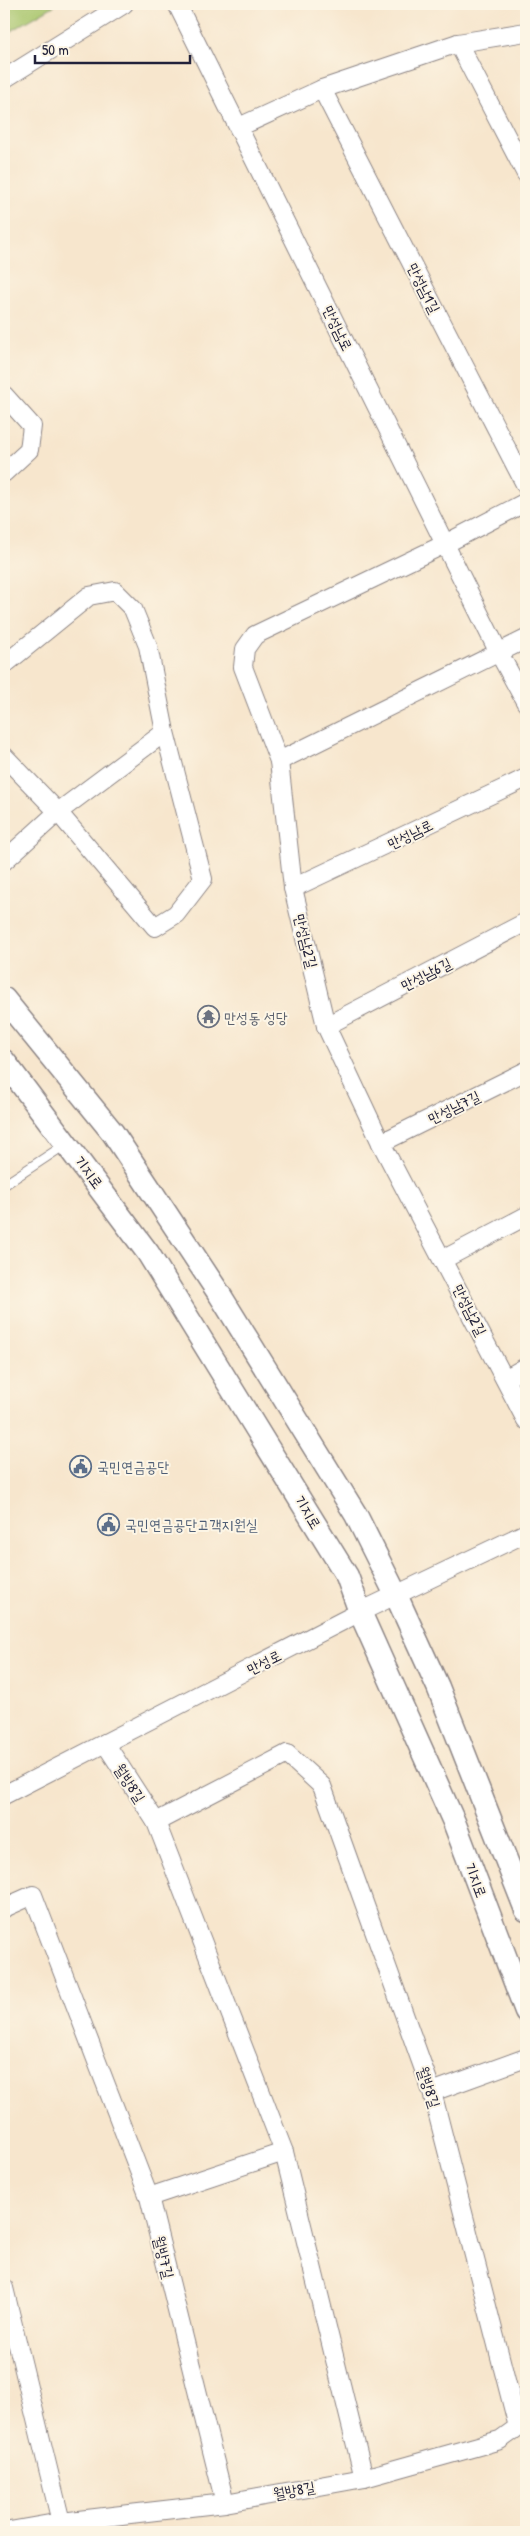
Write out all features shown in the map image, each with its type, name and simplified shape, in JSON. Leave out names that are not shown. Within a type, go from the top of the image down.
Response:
[{"type":"street","points":[[4,79],[124,4]]},
{"type":"street","name":"만성남로","points":[[177,4],[499,653],[526,703]]},
{"type":"street","points":[[239,127],[322,89],[458,43],[526,32]]},
{"type":"street","points":[[458,43],[526,174]]},
{"type":"street","name":"만성남1길","points":[[322,89],[526,486]]},
{"type":"street","points":[[4,395],[32,426],[28,450],[4,473]]},
{"type":"street","name":"만성남2길","points":[[526,502],[445,544],[255,635],[245,649],[243,667],[279,761],[293,888],[326,1026],[381,1142],[444,1259],[526,1420]]},
{"type":"street","points":[[4,665],[89,596],[115,591],[133,609],[148,646],[165,732],[203,879],[176,914],[155,926],[58,812],[4,756]]},
{"type":"street","points":[[279,761],[526,639]]},
{"type":"street","points":[[4,861],[58,812],[165,732]]},
{"type":"street","name":"만성남로","points":[[293,888],[526,778]]},
{"type":"street","name":"만성남6길","points":[[326,1026],[526,922]]},
{"type":"street","points":[[4,1000],[113,1133],[220,1294],[356,1515],[396,1595],[438,1687],[526,1910]]},
{"type":"street","name":"기지로","points":[[4,1061],[154,1261],[347,1576],[360,1612],[454,1822],[526,2011]]},
{"type":"street","name":"만성남7길","points":[[381,1142],[526,1072]]},
{"type":"street","points":[[444,1259],[526,1216]]},
{"type":"street","points":[[505,1379],[526,1367]]},
{"type":"street","name":"만성로","points":[[4,1795],[360,1612],[526,1532]]},
{"type":"street","name":"월방8길","points":[[105,1743],[156,1822],[284,2152],[364,2478]]},
{"type":"street","name":"월방8길","points":[[156,1822],[287,1754],[322,1786],[432,2092],[518,2427],[500,2440],[364,2478],[225,2503]]},
{"type":"street","name":"월방7길","points":[[4,1908],[33,1895],[149,2197],[225,2503]]},
{"type":"street","points":[[432,2092],[526,2058]]},
{"type":"street","points":[[149,2197],[284,2152]]},
{"type":"street","points":[[4,2288],[61,2522]]},
{"type":"street","points":[[4,2532],[61,2522],[225,2503]]},
{"type":"lane","points":[[4,1185],[67,1144]]},
{"type":"green space","points":[[4,4],[57,4],[4,35]]},
{"type":"place","name":"만성동 성당","points":[[208,1017]]},
{"type":"place","name":"국민연금공단","points":[[81,1466]]},
{"type":"place","name":"국민연금공단고객지원실","points":[[109,1524]]}]
